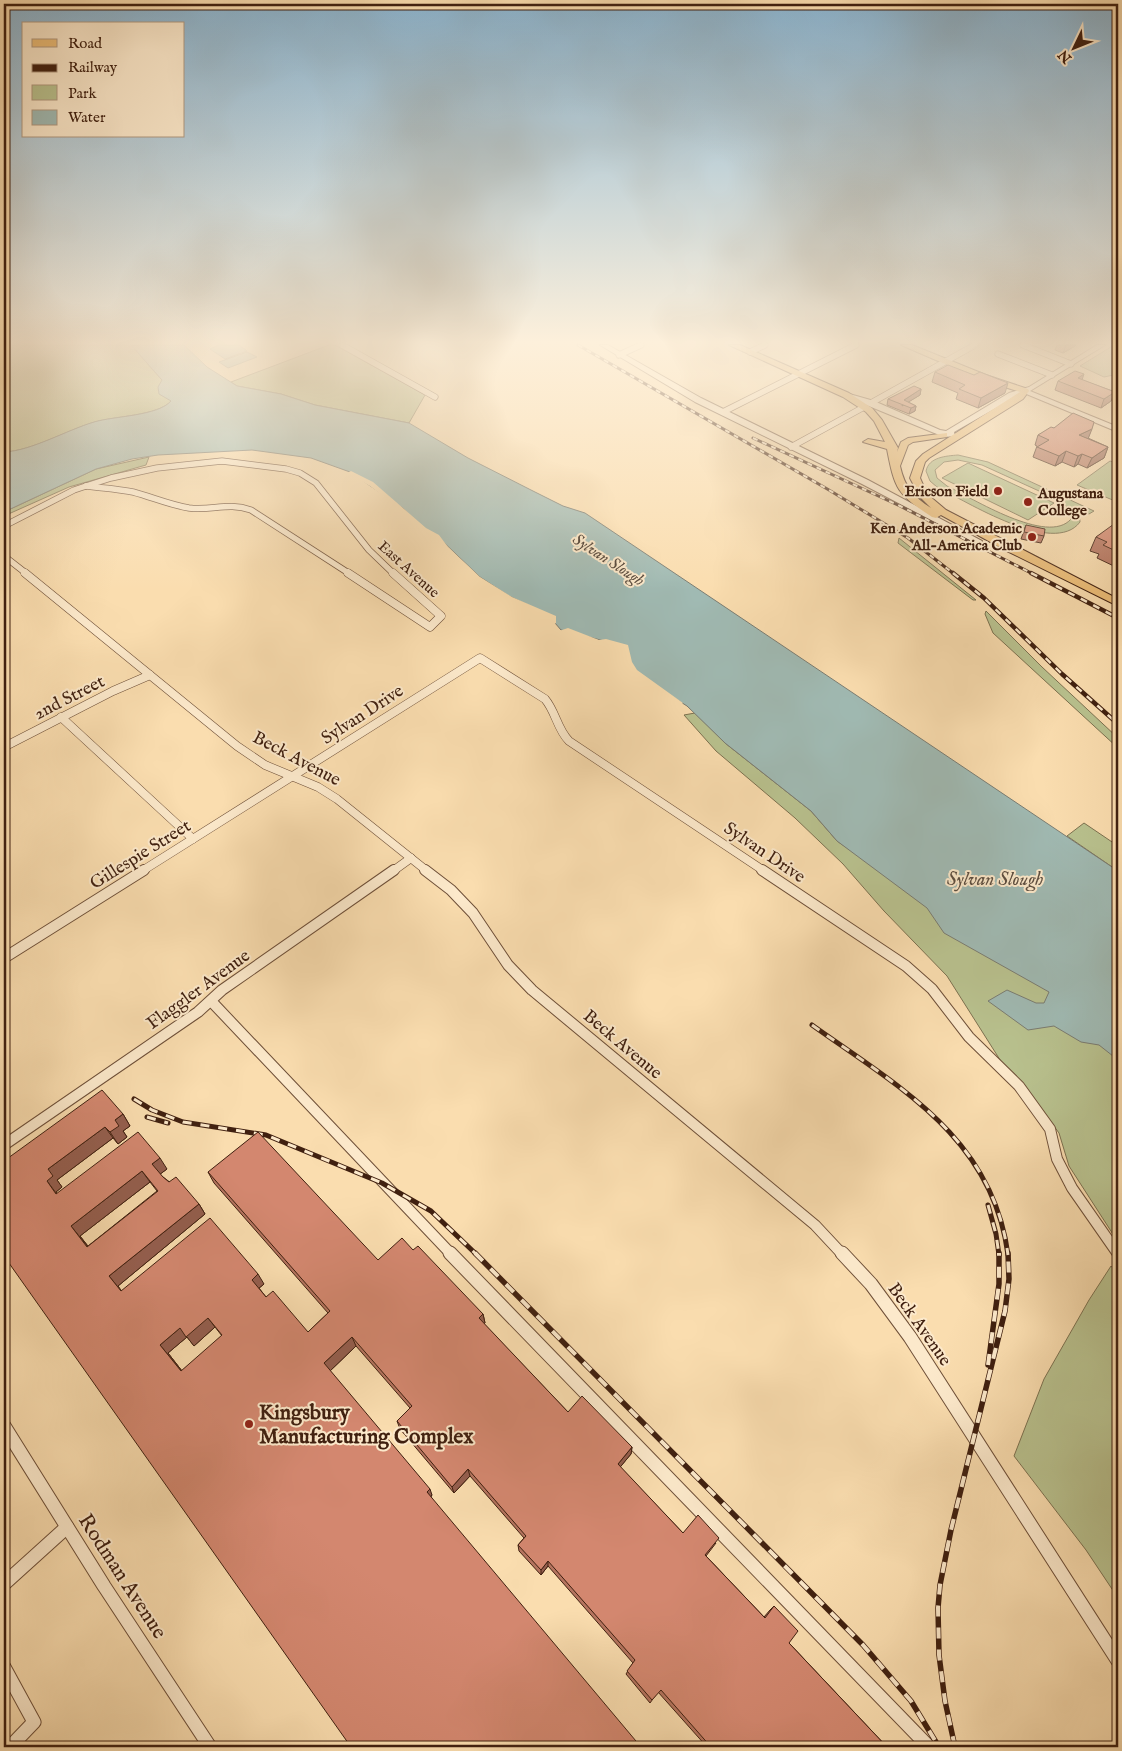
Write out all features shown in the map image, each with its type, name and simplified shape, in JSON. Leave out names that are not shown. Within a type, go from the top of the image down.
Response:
[{"type":"main road","points":[[882,427],[893,448],[898,481],[911,499],[978,541],[1118,612]]},
{"type":"main road","points":[[972,427],[921,461],[916,471],[917,483],[923,495],[942,512],[1004,546],[1118,603]]},
{"type":"main road","points":[[896,470],[904,444],[911,440],[945,434]]},
{"type":"main road","points":[[868,442],[880,443],[893,448]]},
{"type":"street","points":[[752,427],[865,482],[978,541]]},
{"type":"street","points":[[791,447],[828,427]]},
{"type":"street","points":[[926,427],[945,434],[963,432]]},
{"type":"street","points":[[945,434],[958,427]]},
{"type":"street","name":"East Avenue","points":[[4,526],[64,494],[86,486],[157,468],[205,462],[236,463],[295,471],[316,483],[369,550],[412,592],[441,616],[430,627],[251,510],[238,505],[224,504],[209,508],[189,508],[132,492],[86,486]]},
{"type":"street","name":"Beck Avenue","points":[[4,556],[254,759],[328,793],[411,858],[464,903],[483,927],[508,965],[532,990],[815,1225],[871,1284],[910,1337],[1118,1661]]},
{"type":"street","name":"Sylvan Drive","points":[[293,777],[480,658],[544,699],[553,709],[560,733],[576,745],[880,948],[932,988],[969,1038],[1019,1086],[1050,1128],[1062,1170],[1118,1254]]},
{"type":"street","name":"2nd Street","points":[[4,747],[113,690],[150,675]]},
{"type":"street","points":[[61,718],[193,839]]},
{"type":"street","name":"Sylvan Drive","points":[[317,762],[312,769],[313,775],[328,793]]},
{"type":"street","name":"Gillespie Street","points":[[4,958],[293,777]]},
{"type":"street","name":"Flaggler Avenue","points":[[4,1145],[198,1012],[222,990],[411,858]]},
{"type":"street","points":[[211,1000],[487,1292],[929,1747]]},
{"type":"street","name":"Rodman Avenue","points":[[4,1426],[67,1527],[210,1747]]},
{"type":"street","points":[[4,1584],[67,1527]]},
{"type":"street","points":[[4,1667],[34,1722],[10,1747]]},
{"type":"green space","points":[[4,427],[82,427],[26,448],[4,452]]},
{"type":"green space","points":[[958,455],[988,462],[1094,511],[1089,514],[1079,510],[1080,522],[1068,531],[1051,533],[1031,530],[1010,523],[937,487],[930,481],[926,471],[934,460]],"holes":[[[958,460],[982,465],[1061,501],[1071,511],[1071,519],[1060,526],[1045,527],[1028,524],[991,509],[947,486],[937,478],[935,470],[944,462]]]},
{"type":"green space","points":[[149,457],[146,465],[69,487],[4,516],[4,512],[96,469]]},
{"type":"green space","points":[[1110,461],[1118,464],[1118,499],[1115,501],[1077,485]]},
{"type":"green space","name":"Ericson Field","points":[[968,463],[1054,503],[1028,520],[942,478]]},
{"type":"green space","points":[[899,538],[976,600],[973,600],[898,543]]},
{"type":"green space","points":[[986,611],[1042,667],[1118,738],[1118,748],[993,633],[985,614]]},
{"type":"green space","points":[[695,713],[725,743],[811,811],[837,841],[1118,1032],[1118,1242],[1069,1166],[1059,1133],[1023,1084],[1002,1063],[947,976],[884,911],[843,864],[795,818],[716,751],[684,715]]},
{"type":"green space","points":[[1084,823],[1118,846],[1118,871],[1067,836]]},
{"type":"green space","points":[[1111,1266],[1118,1274],[1118,1598],[1086,1550],[1014,1456],[1044,1379],[1089,1300]]},
{"type":"water","name":"Sylvan Slough","points":[[81,427],[415,427],[468,458],[563,506],[585,513],[1118,871],[1118,1060],[1099,1045],[1081,1042],[1054,1026],[1028,1030],[988,1001],[1007,990],[1036,1003],[1044,1003],[1049,992],[944,933],[927,908],[837,841],[811,811],[725,743],[687,706],[646,680],[631,666],[624,646],[561,630],[553,617],[509,596],[480,577],[437,536],[417,524],[404,509],[350,472],[311,458],[252,450],[158,455],[132,459],[96,469],[4,512],[4,452],[15,451]]},
{"type":"pier","points":[[351,471],[373,482],[426,528],[439,535],[448,547],[480,577],[512,597],[556,616],[556,623],[553,625],[551,619],[508,598],[479,579],[435,538],[415,526],[402,511],[370,486],[347,473]]},
{"type":"pier","points":[[568,628],[599,640],[606,639],[628,645],[632,662],[637,670],[683,703],[681,705],[645,682],[629,668],[622,648],[559,631]]},
{"type":"building","points":[[1051,427],[1093,427],[1092,429],[1079,435],[1108,447],[1092,458],[1082,454],[1078,456],[1066,451],[1059,456],[1037,447],[1049,440],[1038,435]]},
{"type":"building","points":[[1114,524],[1118,526],[1118,552],[1103,545],[1107,542],[1096,537]]},
{"type":"building","points":[[1026,525],[1045,529],[1044,536],[1024,532]]},
{"type":"building","name":"Kingsbury Manufacturing Complex","points":[[102,1090],[123,1114],[115,1120],[119,1126],[110,1132],[105,1127],[48,1169],[53,1176],[47,1181],[56,1194],[138,1132],[160,1158],[152,1164],[163,1177],[169,1182],[176,1177],[199,1204],[109,1276],[121,1291],[210,1218],[258,1274],[252,1280],[266,1297],[273,1291],[308,1332],[330,1311],[208,1172],[258,1132],[378,1260],[402,1238],[413,1250],[418,1246],[483,1314],[479,1318],[568,1412],[582,1396],[632,1447],[618,1464],[683,1533],[698,1515],[719,1538],[705,1555],[765,1618],[774,1606],[798,1631],[789,1643],[887,1747],[711,1747],[661,1690],[652,1700],[627,1671],[635,1660],[548,1561],[541,1570],[518,1545],[526,1536],[468,1469],[452,1487],[397,1421],[412,1406],[352,1337],[324,1363],[430,1489],[427,1492],[641,1747],[351,1747],[4,1256],[4,1161]],"holes":[[[142,1171],[158,1191],[87,1247],[71,1226]],[[208,1318],[222,1335],[181,1371],[160,1345],[180,1328],[186,1337]]]},
{"type":"railway","points":[[719,427],[908,538],[954,574]]},
{"type":"railway","points":[[753,438],[900,506],[1033,574]]},
{"type":"railway","points":[[953,573],[984,598],[1062,674],[1118,724]]},
{"type":"railway","points":[[1031,573],[1118,618]]},
{"type":"railway","points":[[812,1025],[908,1094],[937,1119],[962,1147],[983,1178],[999,1214],[1008,1255]]},
{"type":"railway","points":[[134,1099],[152,1110],[183,1122],[266,1135],[382,1183],[431,1211],[477,1255]]},
{"type":"railway","points":[[147,1117],[168,1123]]},
{"type":"railway","points":[[988,1205],[996,1234],[999,1255]]},
{"type":"railway","points":[[955,1747],[945,1701],[939,1655],[938,1608],[940,1585],[951,1530],[1005,1311],[1009,1279],[1008,1253]]},
{"type":"railway","points":[[477,1255],[863,1645],[911,1701],[939,1747]]},
{"type":"railway","points":[[988,1365],[999,1284],[999,1255]]},
{"type":"place","name":"Ericson Field","points":[[998,491]]},
{"type":"place","name":"Augustana College","points":[[1028,502]]},
{"type":"place","name":"Ken Anderson Academic All-America Club","points":[[1032,537]]},
{"type":"place","name":"Kingsbury Manufacturing Complex","points":[[249,1424]]}]
